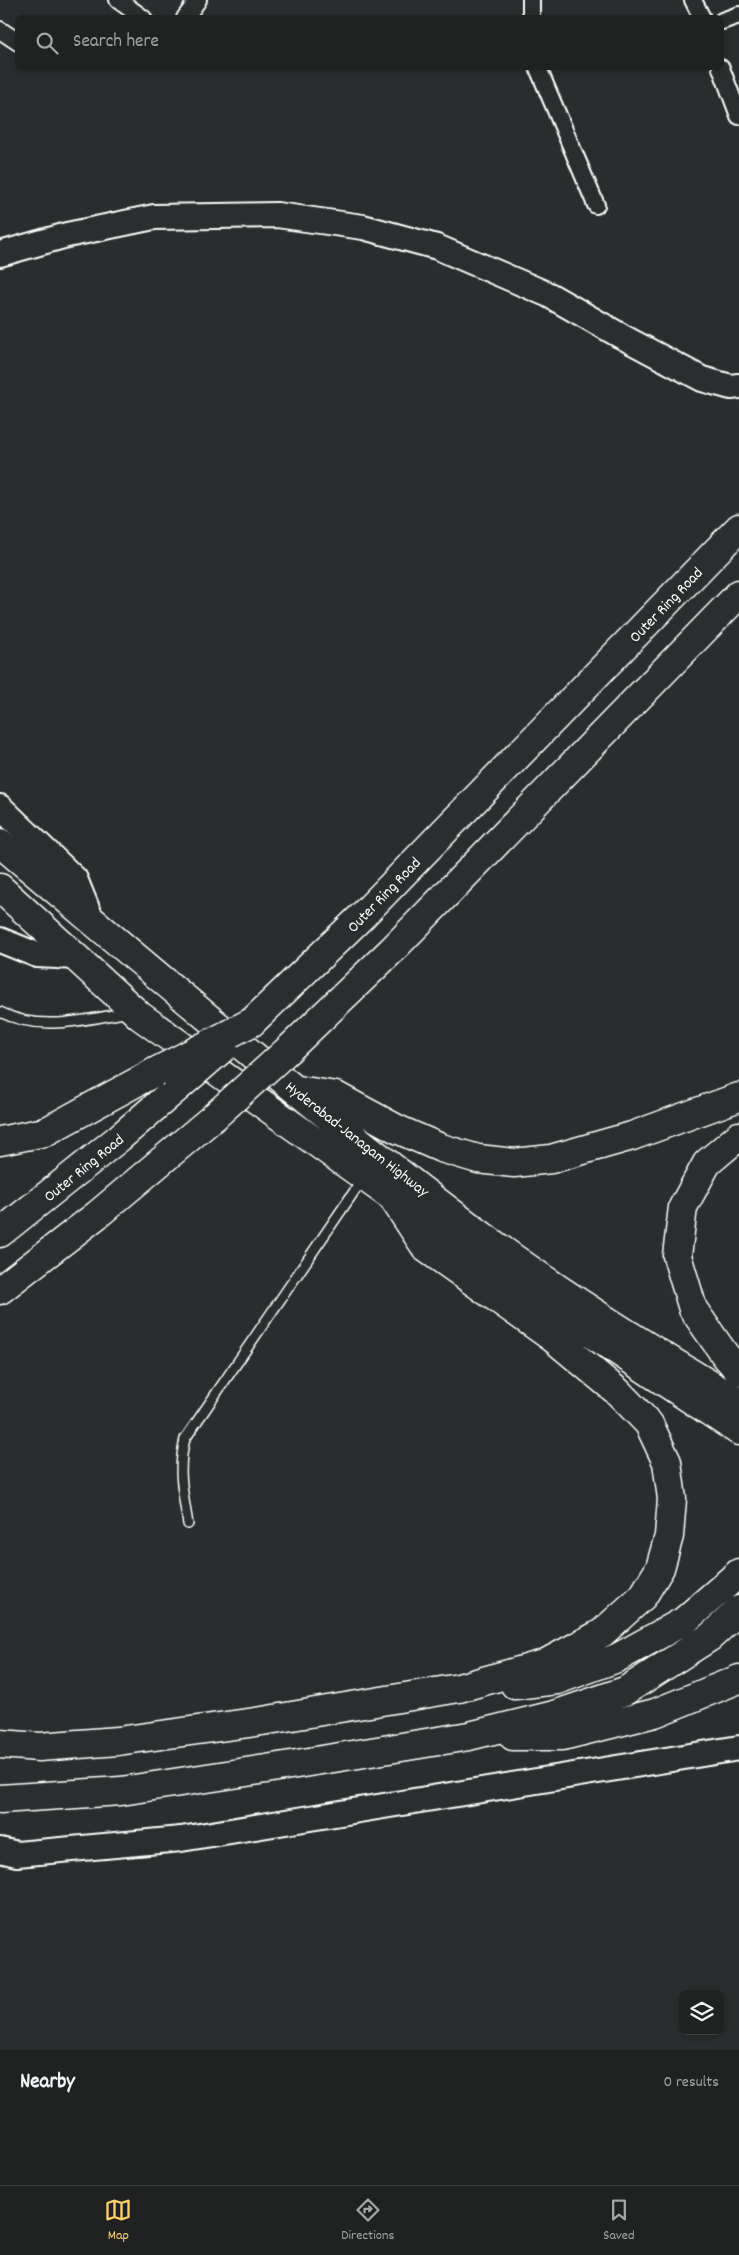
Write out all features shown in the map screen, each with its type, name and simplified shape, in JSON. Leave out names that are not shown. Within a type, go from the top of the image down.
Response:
[{"type":"highway","name":"Outer Ring Road","points":[[0,1233],[119,1138],[252,1022],[360,918],[739,528]]},
{"type":"highway","points":[[0,1290],[147,1174],[290,1049],[392,950],[739,594]]},
{"type":"highway","name":"Hyderabad-Janagam Highway","points":[[0,843],[294,1089],[489,1241],[613,1326],[739,1402]]},
{"type":"highway","name":"Hyderabad-Janagam Highway","points":[[0,888],[134,1011],[486,1264],[739,1431]]},
{"type":"highway","points":[[0,1141],[45,1132],[252,1022]]},
{"type":"highway","points":[[294,1089],[336,1096],[396,1129],[441,1148],[478,1159],[514,1163],[551,1159],[632,1136],[739,1097]]},
{"type":"highway","points":[[739,1136],[707,1163],[683,1207],[677,1256],[693,1309],[725,1355],[739,1370]]},
{"type":"highway","points":[[0,1744],[39,1747],[128,1740],[262,1721],[459,1688],[544,1664],[602,1633],[643,1596],[660,1568],[669,1536],[672,1499],[667,1462],[649,1424],[618,1392],[553,1338],[426,1248],[393,1198]]},
{"type":"highway","points":[[0,1300],[32,1266]]},
{"type":"highway","points":[[459,1688],[514,1686],[557,1680],[617,1658],[684,1621],[739,1573]]},
{"type":"highway","points":[[0,1799],[121,1790],[276,1768],[468,1736],[554,1715],[625,1691],[710,1637],[739,1610]]},
{"type":"highway","points":[[468,1736],[563,1736],[655,1713],[739,1679]]},
{"type":"highway","points":[[0,1734],[39,1747]]},
{"type":"highway","points":[[0,1782],[40,1797]]},
{"type":"street","points":[[118,0],[139,15]]},
{"type":"street","points":[[187,15],[198,0]]},
{"type":"street","points":[[531,0],[531,15]]},
{"type":"street","points":[[693,0],[700,15]]},
{"type":"street","points":[[724,20],[739,15]]},
{"type":"street","points":[[0,30],[15,40]]},
{"type":"street","points":[[539,70],[596,206]]},
{"type":"street","points":[[722,70],[739,116]]},
{"type":"street","points":[[0,254],[67,235],[154,217],[276,215],[363,227],[437,247],[549,294],[621,336],[702,379],[731,388],[739,386]]},
{"type":"street","points":[[0,807],[74,879],[92,920]]},
{"type":"street","points":[[0,940],[37,955],[76,957]]},
{"type":"street","points":[[0,1850],[17,1854],[181,1839],[739,1748]]},
{"type":"lane","points":[[0,1012],[10,1017],[52,1024],[68,1023],[134,1011]]},
{"type":"lane","points":[[188,1524],[180,1478],[180,1460],[185,1439],[365,1177]]}]
